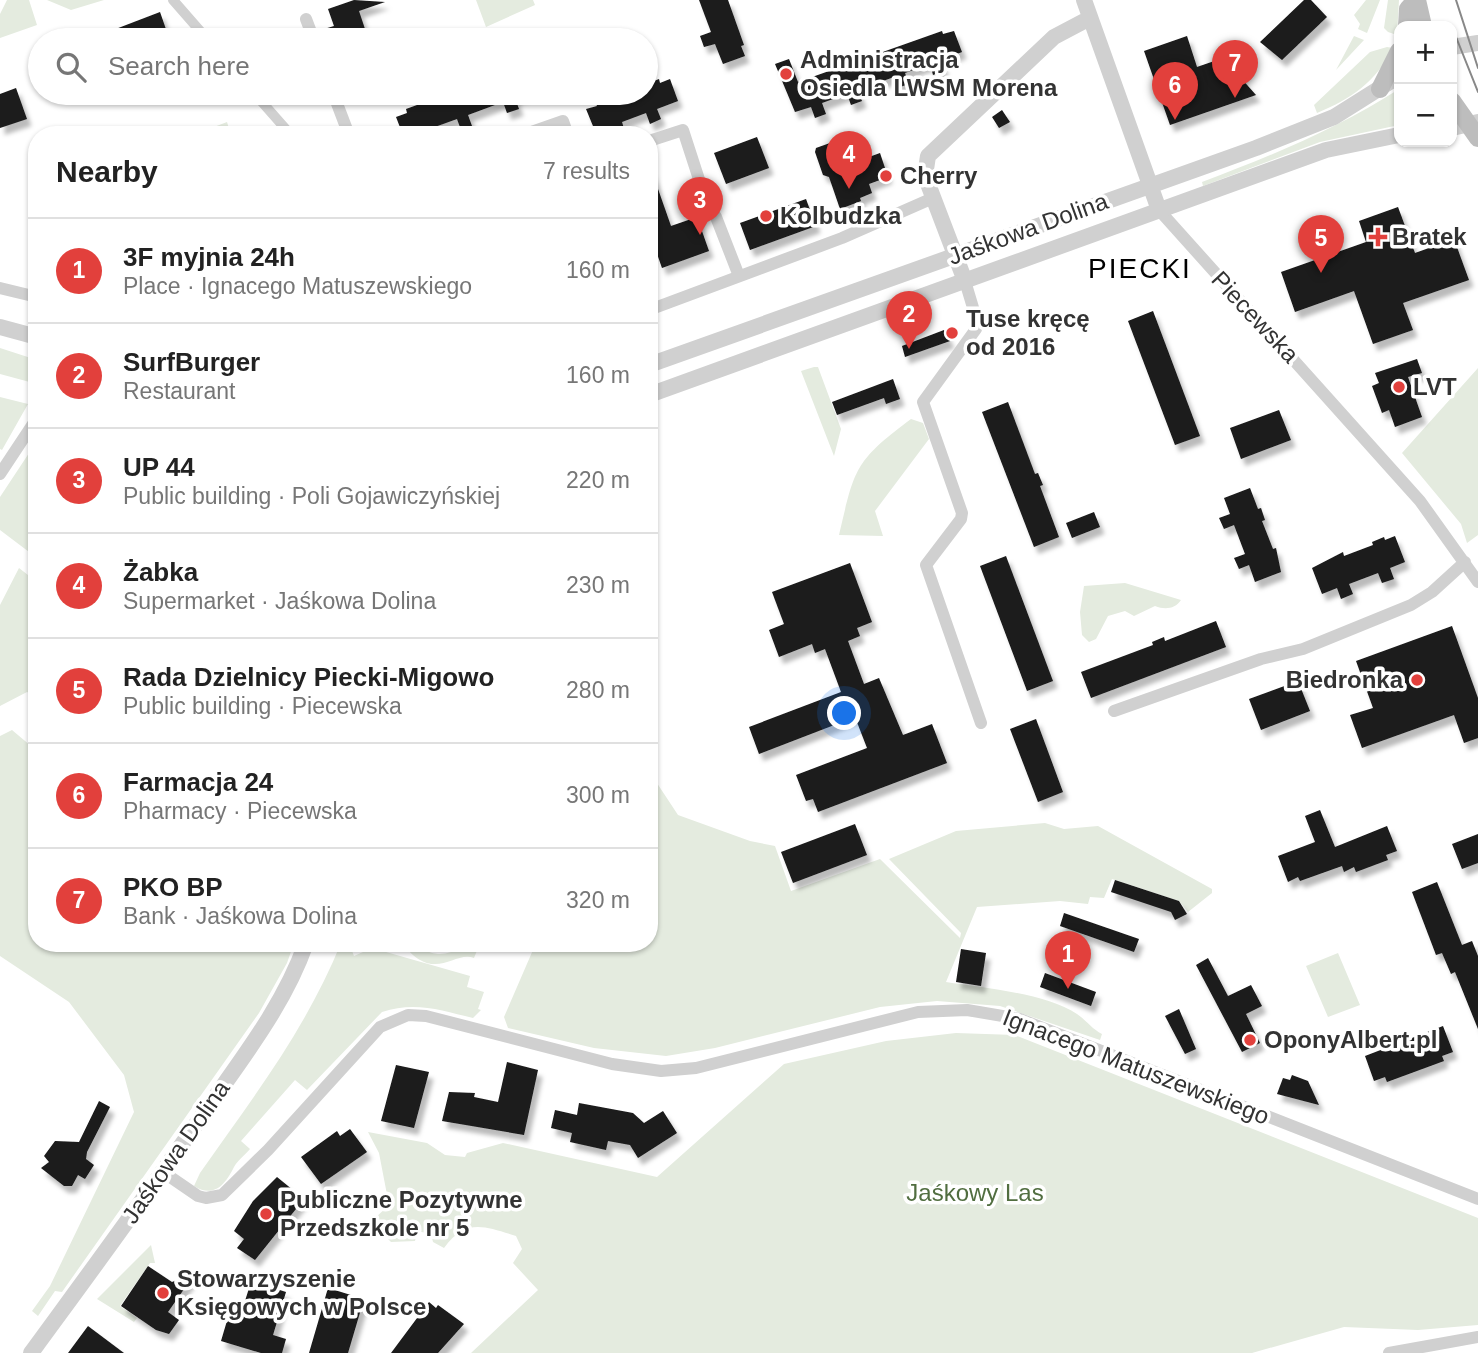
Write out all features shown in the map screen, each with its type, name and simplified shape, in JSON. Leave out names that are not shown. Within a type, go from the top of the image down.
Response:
[{"type":"main road","points":[[1408,21],[1409,9],[1416,0]]},
{"type":"main road","points":[[1416,0],[1422,21]]},
{"type":"main road","points":[[1380,89],[1394,61]]},
{"type":"main road","points":[[1457,109],[1469,129]]},
{"type":"street","points":[[173,0],[198,28]]},
{"type":"street","name":"Piecewska","points":[[1084,0],[1159,210],[1200,260],[1273,335],[1420,501],[1478,582]]},
{"type":"street","points":[[981,723],[926,565],[961,519],[962,513],[923,402],[976,329],[977,321],[957,255],[925,176],[928,156],[1054,37],[1090,18]]},
{"type":"street","points":[[306,19],[309,28]]},
{"type":"street","points":[[1457,46],[1478,43]]},
{"type":"street","name":"Jaśkowa Dolina","points":[[658,362],[1317,124],[1394,79]]},
{"type":"street","points":[[264,105],[282,126]]},
{"type":"street","points":[[338,105],[346,126]]},
{"type":"street","points":[[549,126],[563,121],[565,126]]},
{"type":"street","points":[[658,138],[683,130],[707,204],[716,217],[739,276]]},
{"type":"street","name":"Jaśkowa Dolina","points":[[658,392],[1326,150],[1394,136]]},
{"type":"street","points":[[658,307],[842,238],[933,198]]},
{"type":"street","points":[[0,288],[28,296]]},
{"type":"street","points":[[0,327],[28,335]]},
{"type":"street","points":[[0,474],[28,432]]},
{"type":"street","points":[[1114,711],[1261,659],[1303,649],[1411,605],[1432,592],[1465,562]]},
{"type":"street","name":"Jaśkowa Dolina","points":[[31,1353],[163,1172],[269,1017],[291,979],[302,952]]},
{"type":"street","name":"Ignacego Matuszewskiego","points":[[163,1172],[198,1196],[206,1198],[222,1195],[260,1159],[380,1027],[408,1015],[426,1016],[612,1064],[661,1071],[696,1068],[918,1012],[967,1010],[1020,1019],[1478,1199]]},
{"type":"street","points":[[1389,1353],[1478,1337]]},
{"type":"green space","points":[[7,0],[29,0],[37,25],[0,38],[0,14]]},
{"type":"green space","points":[[47,0],[104,0],[71,10]]},
{"type":"green space","points":[[476,0],[533,0],[535,5],[486,27]]},
{"type":"green space","points":[[1366,0],[1380,0],[1367,33],[1358,29],[1360,24],[1354,15]]},
{"type":"green space","points":[[1388,0],[1399,0],[1394,34],[1384,28]]},
{"type":"green space","points":[[1354,36],[1364,40],[1336,70]]},
{"type":"green space","points":[[1393,48],[1370,80],[1341,102],[1317,113],[1314,105],[1370,52]]},
{"type":"green space","points":[[1394,92],[1394,126],[1320,142],[1203,186],[1202,182],[1278,152]]},
{"type":"green space","points":[[0,348],[28,357],[28,382],[0,374]]},
{"type":"green space","points":[[818,367],[841,429],[834,456],[801,371]]},
{"type":"green space","points":[[1478,368],[1478,535],[1467,543],[1461,524],[1402,453]]},
{"type":"green space","points":[[0,397],[28,404],[2,450],[0,449]]},
{"type":"green space","points":[[911,419],[923,423],[929,439],[875,511],[883,536],[839,535],[849,494],[860,467],[878,445]]},
{"type":"green space","points":[[28,455],[28,551],[0,530],[0,497]]},
{"type":"green space","points":[[19,568],[28,575],[28,692],[0,706],[0,605]]},
{"type":"green space","points":[[1125,583],[1181,600],[1173,607],[1155,606],[1134,616],[1125,611],[1108,616],[1096,639],[1089,642],[1082,635],[1080,612],[1084,586]]},
{"type":"green space","points":[[12,730],[28,743],[28,952],[291,952],[259,1013],[62,1292],[55,1291],[38,1316],[32,1311],[50,1286],[134,1112],[124,1075],[69,1002],[0,956],[0,736]]},
{"type":"green space","points":[[658,785],[678,815],[750,841],[775,846],[791,891],[880,859],[960,938],[961,933],[889,859],[956,831],[1045,823],[1064,829],[1098,826],[1212,889],[1212,893],[1188,912],[1179,901],[1112,879],[1104,898],[1090,897],[1088,904],[1060,901],[977,907],[946,982],[1014,992],[1064,1007],[1102,1034],[1100,1040],[1000,1006],[937,1001],[880,1007],[715,1048],[666,1056],[594,1048],[508,1028],[504,1017],[532,952],[658,952]]},
{"type":"green space","points":[[337,952],[352,952],[354,956],[363,952],[386,952],[470,976],[467,987],[484,992],[478,1009],[481,1010],[473,1018],[416,1007],[382,1012],[307,1090],[295,1080],[241,1141],[250,1149],[219,1187],[208,1191],[194,1186],[200,1173],[295,1034]]},
{"type":"green space","points":[[410,952],[476,952],[474,958],[459,958],[434,964],[424,962]]},
{"type":"green space","points":[[1338,953],[1360,1005],[1328,1017],[1306,966]]},
{"type":"green space","name":"Jaśkowy Las","points":[[956,1033],[1015,1035],[1478,1218],[1478,1325],[1418,1330],[1344,1327],[1252,1353],[471,1353],[538,1290],[513,1263],[522,1249],[516,1236],[485,1227],[468,1228],[452,1238],[444,1248],[433,1242],[431,1234],[417,1231],[415,1241],[391,1242],[373,1224],[374,1219],[389,1205],[379,1153],[368,1132],[427,1143],[445,1155],[465,1157],[467,1153],[503,1143],[657,1177],[784,1064],[886,1041]]},
{"type":"green space","points":[[151,1245],[155,1263],[150,1263],[120,1306],[137,1318],[134,1322],[97,1299]]},
{"type":"building","points":[[354,0],[385,2],[359,11],[365,28],[327,28],[334,26],[328,9]]},
{"type":"building","points":[[699,0],[728,0],[744,45],[741,46],[745,56],[723,64],[715,44],[704,47],[700,36],[711,32]]},
{"type":"building","points":[[1304,0],[1311,0],[1327,17],[1282,60],[1260,42]]},
{"type":"building","points":[[160,12],[166,28],[118,28]]},
{"type":"building","points":[[942,31],[943,34],[954,31],[962,52],[941,60],[944,71],[933,75],[930,64],[905,73],[909,84],[897,88],[894,77],[858,90],[862,101],[851,105],[847,94],[822,103],[826,114],[815,118],[811,107],[795,112],[775,64],[789,59],[798,82]]},
{"type":"building","points":[[1187,36],[1197,67],[1223,58],[1256,95],[1170,125],[1144,51]]},
{"type":"building","points":[[658,79],[660,83],[670,79],[678,101],[657,109],[661,119],[650,124],[646,113],[622,122],[623,126],[593,126],[586,109],[596,105],[658,105]]},
{"type":"building","points":[[16,88],[27,119],[0,128],[0,94]]},
{"type":"building","points":[[417,105],[495,105],[468,115],[472,126],[460,126],[457,119],[438,126],[400,126],[396,117],[407,113],[406,109]]},
{"type":"building","points":[[504,105],[518,105],[519,109],[507,113]]},
{"type":"building","points":[[1002,110],[1010,122],[999,128],[992,117]]},
{"type":"building","points":[[757,137],[769,168],[726,184],[714,153]]},
{"type":"building","points":[[830,143],[839,168],[880,153],[888,177],[869,184],[872,193],[860,198],[861,201],[840,209],[829,177],[823,175],[815,152],[816,148]]},
{"type":"building","points":[[658,189],[671,226],[697,217],[709,251],[662,268],[658,257]]},
{"type":"building","points":[[806,199],[816,226],[750,250],[740,223]]},
{"type":"building","points":[[1398,207],[1415,253],[1454,239],[1469,280],[1403,303],[1413,330],[1373,344],[1354,291],[1295,312],[1281,272],[1366,242],[1359,221]]},
{"type":"building","points":[[1153,311],[1200,436],[1175,445],[1128,321]]},
{"type":"building","points":[[944,330],[950,341],[905,357],[902,346]]},
{"type":"building","points":[[1417,359],[1422,373],[1408,377],[1422,417],[1395,427],[1389,410],[1382,413],[1372,386],[1379,383],[1375,373]]},
{"type":"building","points":[[893,379],[900,399],[886,404],[884,398],[837,415],[832,402]]},
{"type":"building","points":[[1008,402],[1035,474],[1038,473],[1043,485],[1040,486],[1059,537],[1034,547],[982,412]]},
{"type":"building","points":[[1279,410],[1291,440],[1241,459],[1230,428]]},
{"type":"building","points":[[1250,488],[1258,509],[1261,508],[1265,520],[1262,521],[1273,549],[1276,548],[1281,572],[1255,582],[1249,565],[1239,569],[1234,558],[1245,554],[1234,525],[1224,529],[1219,518],[1230,514],[1224,498]]},
{"type":"building","points":[[1094,512],[1100,527],[1072,538],[1066,523]]},
{"type":"building","points":[[1395,536],[1405,562],[1390,568],[1394,579],[1382,583],[1378,573],[1349,584],[1353,594],[1341,599],[1337,588],[1322,594],[1312,568],[1343,552],[1344,556],[1373,545],[1372,542],[1384,537],[1385,540]]},
{"type":"building","points":[[1006,556],[1053,681],[1027,691],[980,566]]},
{"type":"building","points":[[850,563],[872,622],[857,628],[860,636],[848,641],[864,684],[879,678],[903,735],[932,724],[947,763],[818,812],[813,799],[806,801],[796,775],[867,748],[855,717],[759,754],[749,727],[841,692],[825,649],[815,653],[812,644],[779,657],[769,630],[784,624],[772,592]]},
{"type":"building","points":[[1216,621],[1226,647],[1091,698],[1081,672],[1153,645],[1152,642],[1164,637],[1165,641]]},
{"type":"building","name":"Biedronka","points":[[1452,626],[1478,698],[1478,738],[1464,743],[1454,715],[1362,748],[1350,715],[1373,708],[1356,661]]},
{"type":"building","points":[[1298,681],[1310,711],[1261,730],[1249,699]]},
{"type":"building","points":[[1036,719],[1063,792],[1038,802],[1010,729]]},
{"type":"building","points":[[1320,810],[1335,847],[1387,826],[1397,851],[1386,855],[1388,860],[1356,872],[1354,867],[1344,872],[1342,866],[1300,881],[1298,877],[1288,882],[1278,856],[1315,842],[1305,816]]},
{"type":"building","points":[[855,824],[867,855],[793,883],[781,852]]},
{"type":"building","points":[[1478,834],[1478,863],[1462,869],[1452,844]]},
{"type":"building","points":[[1115,880],[1179,901],[1187,914],[1175,920],[1171,912],[1111,892]]},
{"type":"building","points":[[1437,882],[1462,945],[1472,941],[1478,956],[1478,1029],[1455,972],[1451,974],[1442,953],[1436,955],[1412,892]]},
{"type":"building","points":[[1064,913],[1139,939],[1134,952],[1060,926]]},
{"type":"building","points":[[961,949],[986,953],[981,986],[956,982]]},
{"type":"building","points":[[1208,958],[1228,996],[1251,985],[1262,1006],[1246,1014],[1260,1043],[1242,1052],[1196,965]]},
{"type":"building","points":[[1045,973],[1096,992],[1091,1006],[1040,987]]},
{"type":"building","points":[[1179,1009],[1196,1049],[1185,1054],[1165,1016]]},
{"type":"building","points":[[1443,1026],[1453,1052],[1442,1056],[1444,1061],[1387,1082],[1385,1077],[1374,1081],[1365,1056]]},
{"type":"building","points":[[507,1062],[538,1070],[524,1135],[442,1121],[449,1092],[475,1093],[474,1097],[498,1102]]},
{"type":"building","points":[[396,1065],[429,1072],[414,1128],[381,1121]]},
{"type":"building","points":[[1292,1075],[1308,1081],[1319,1105],[1277,1094],[1283,1078],[1290,1080]]},
{"type":"building","points":[[99,1101],[110,1107],[87,1152],[86,1159],[94,1165],[85,1179],[78,1175],[72,1186],[64,1186],[41,1168],[49,1162],[44,1156],[55,1141],[79,1142]]},
{"type":"building","points":[[579,1103],[633,1113],[644,1123],[663,1111],[677,1133],[638,1158],[630,1145],[608,1141],[606,1150],[570,1142],[572,1133],[551,1128],[555,1110],[577,1115]]},
{"type":"building","points":[[350,1129],[367,1152],[321,1184],[301,1157],[337,1131],[340,1136]]},
{"type":"building","name":"Publiczne Pozytywne Przedszkole nr 5","points":[[277,1177],[304,1199],[255,1260],[237,1248],[244,1239],[234,1231],[253,1201]]},
{"type":"building","points":[[148,1266],[172,1282],[196,1272],[168,1312],[179,1320],[169,1334],[156,1330],[121,1306]]},
{"type":"building","points":[[250,1285],[263,1288],[264,1285],[286,1292],[273,1335],[286,1339],[282,1353],[261,1353],[221,1341],[229,1314],[240,1317]]},
{"type":"building","points":[[328,1288],[364,1299],[348,1353],[309,1353]]},
{"type":"building","points":[[429,1302],[436,1308],[438,1305],[464,1324],[438,1353],[391,1353]]},
{"type":"building","points":[[88,1326],[124,1353],[68,1353]]},
{"type":"tram line","points":[[1456,0],[1478,68]]},
{"type":"tram line","points":[[1457,40],[1478,92]]},
{"type":"place","name":"Administracja Osiedla LWSM Morena","points":[[786,74]]},
{"type":"place","name":"PKO BP","points":[[1235,98]]},
{"type":"place","name":"Farmacja 24","points":[[1175,120]]},
{"type":"place","name":"Cherry","points":[[886,176]]},
{"type":"place","name":"Żabka","points":[[849,189]]},
{"type":"place","name":"Kolbudzka","points":[[766,216]]},
{"type":"place","name":"UP 44","points":[[700,235]]},
{"type":"place","name":"Bratek","points":[[1378,237]]},
{"type":"place","name":"Rada Dzielnicy Piecki-Migowo","points":[[1321,273]]},
{"type":"place","name":"Tuse kręcę od 2016","points":[[952,333]]},
{"type":"place","name":"SurfBurger","points":[[909,349]]},
{"type":"place","name":"LVT","points":[[1399,387]]},
{"type":"place","name":"Biedronka","points":[[1417,680]]},
{"type":"place","name":"3F myjnia 24h","points":[[1068,989]]},
{"type":"place","name":"OponyAlbert.pl","points":[[1250,1040]]},
{"type":"place","name":"Publiczne Pozytywne Przedszkole nr 5","points":[[266,1214]]},
{"type":"place","name":"Stowarzyszenie Księgowych w Polsce","points":[[163,1293]]},
{"type":"district","name":"PIECKI","points":[[1140,268]]}]
